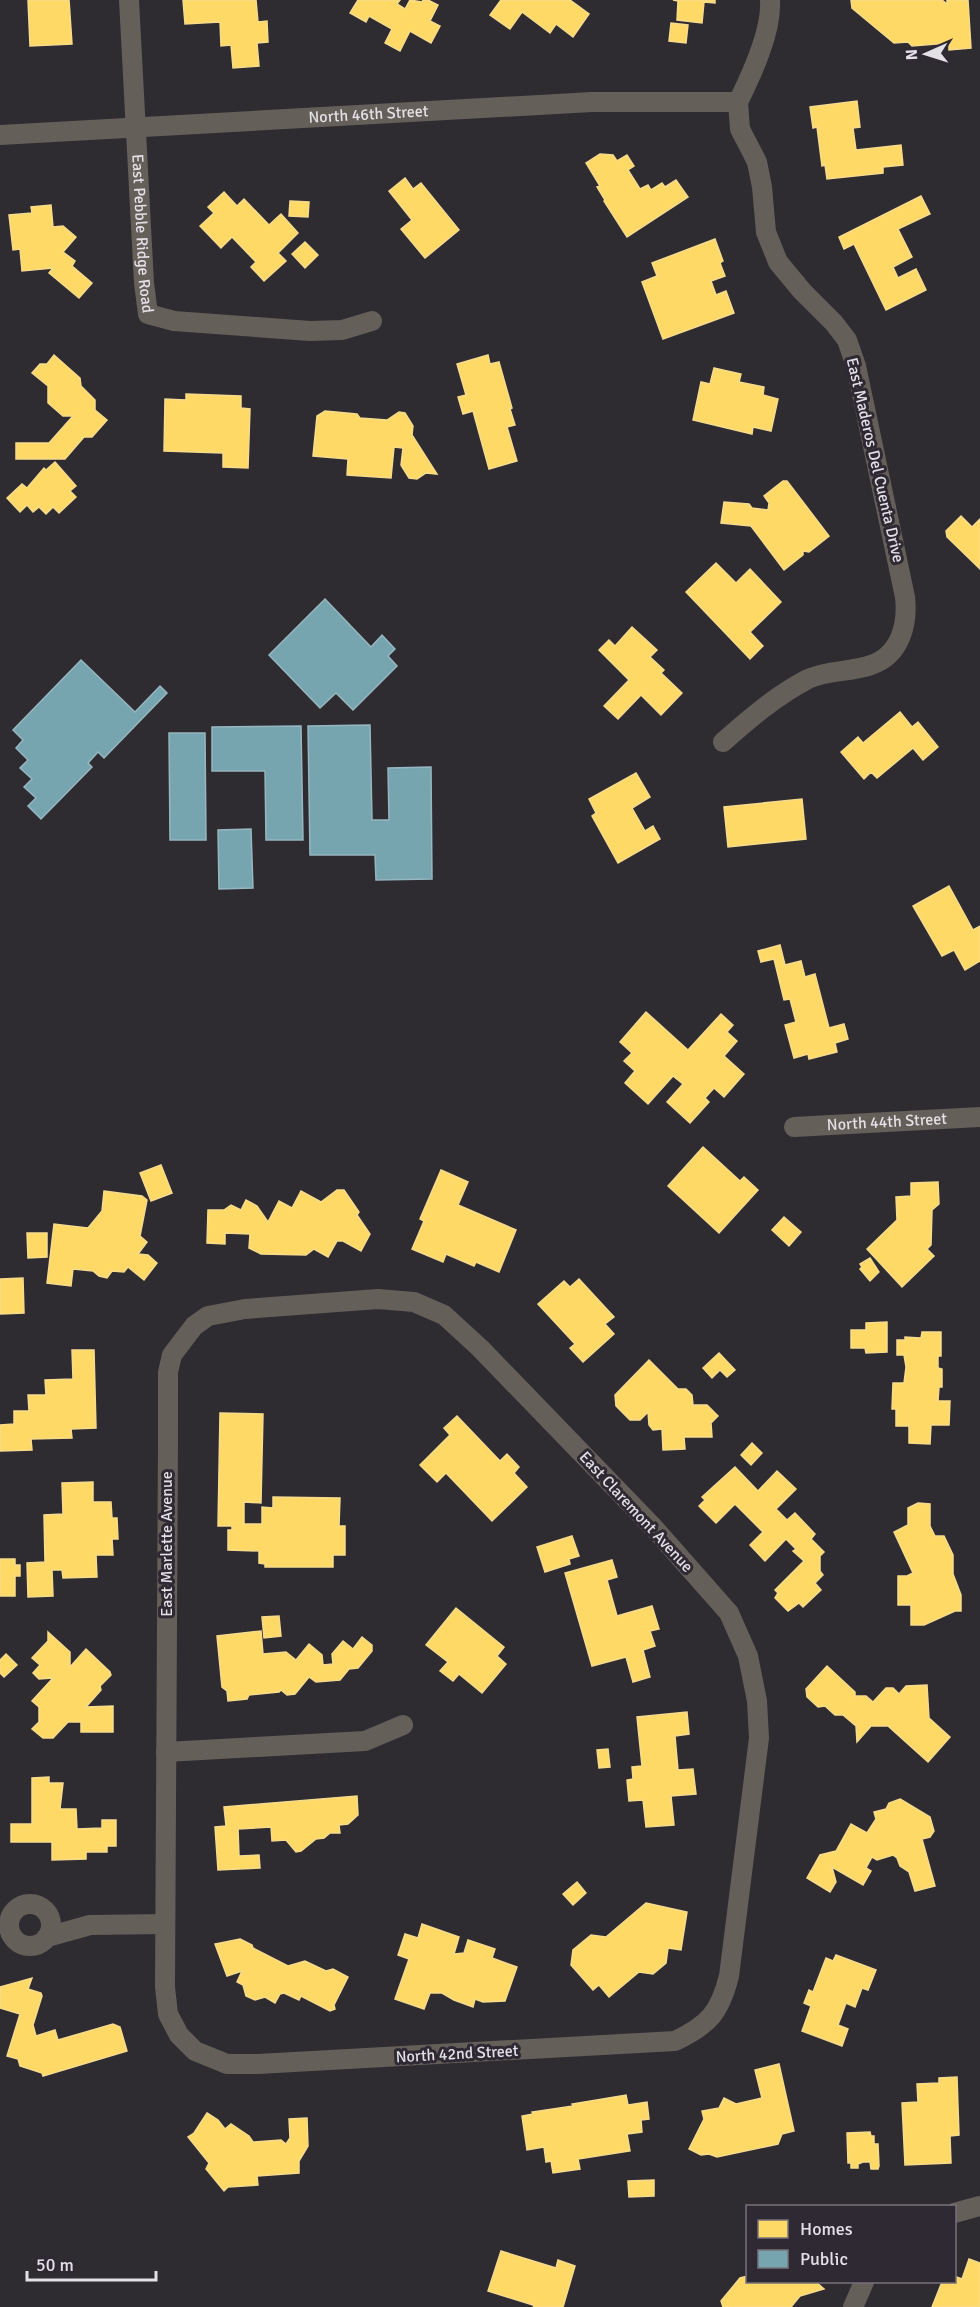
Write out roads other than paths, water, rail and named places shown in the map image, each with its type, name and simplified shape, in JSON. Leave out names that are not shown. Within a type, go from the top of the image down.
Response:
[{"type":"street","name":"East Pebble Ridge Road","points":[[129,0],[144,283],[148,314],[174,321],[310,332],[342,330],[372,321]]},
{"type":"street","points":[[738,102],[754,70],[765,31],[770,0]]},
{"type":"street","name":"North 46th Street","points":[[0,135],[592,102],[738,102]]},
{"type":"street","name":"East Maderos Del Cuenta Drive","points":[[723,742],[747,721],[810,678],[873,665],[891,652],[903,634],[907,614],[856,366],[847,340],[778,262],[766,232],[757,162],[740,129],[738,102]]},
{"type":"street","name":"North 44th Street","points":[[794,1127],[980,1117]]},
{"type":"street","name":"East Claremont Avenue","points":[[183,1339],[194,1326],[208,1316],[245,1309],[378,1299],[414,1302],[444,1316],[480,1348],[654,1528],[729,1613],[748,1656],[757,1701],[759,1738],[729,1977],[723,1999],[714,2015]]},
{"type":"street","name":"East Marlette Avenue","points":[[183,1339],[172,1355],[168,1372],[165,1987],[168,2014],[179,2035],[195,2050]]},
{"type":"street","points":[[166,1752],[365,1741],[403,1725]]},
{"type":"street","points":[[90,1925],[48,1913],[35,1905],[21,1906],[12,1914],[5,1926],[13,1938],[23,1945],[37,1945],[47,1937],[90,1925],[165,1924]]},
{"type":"street","points":[[47,1937],[51,1928],[48,1913]]},
{"type":"street","name":"North 42nd Street","points":[[195,2050],[227,2064],[258,2064],[661,2043],[675,2041],[692,2033],[714,2015]]},
{"type":"street","points":[[956,2212],[980,2206]]},
{"type":"street","points":[[853,2307],[864,2283]]}]
